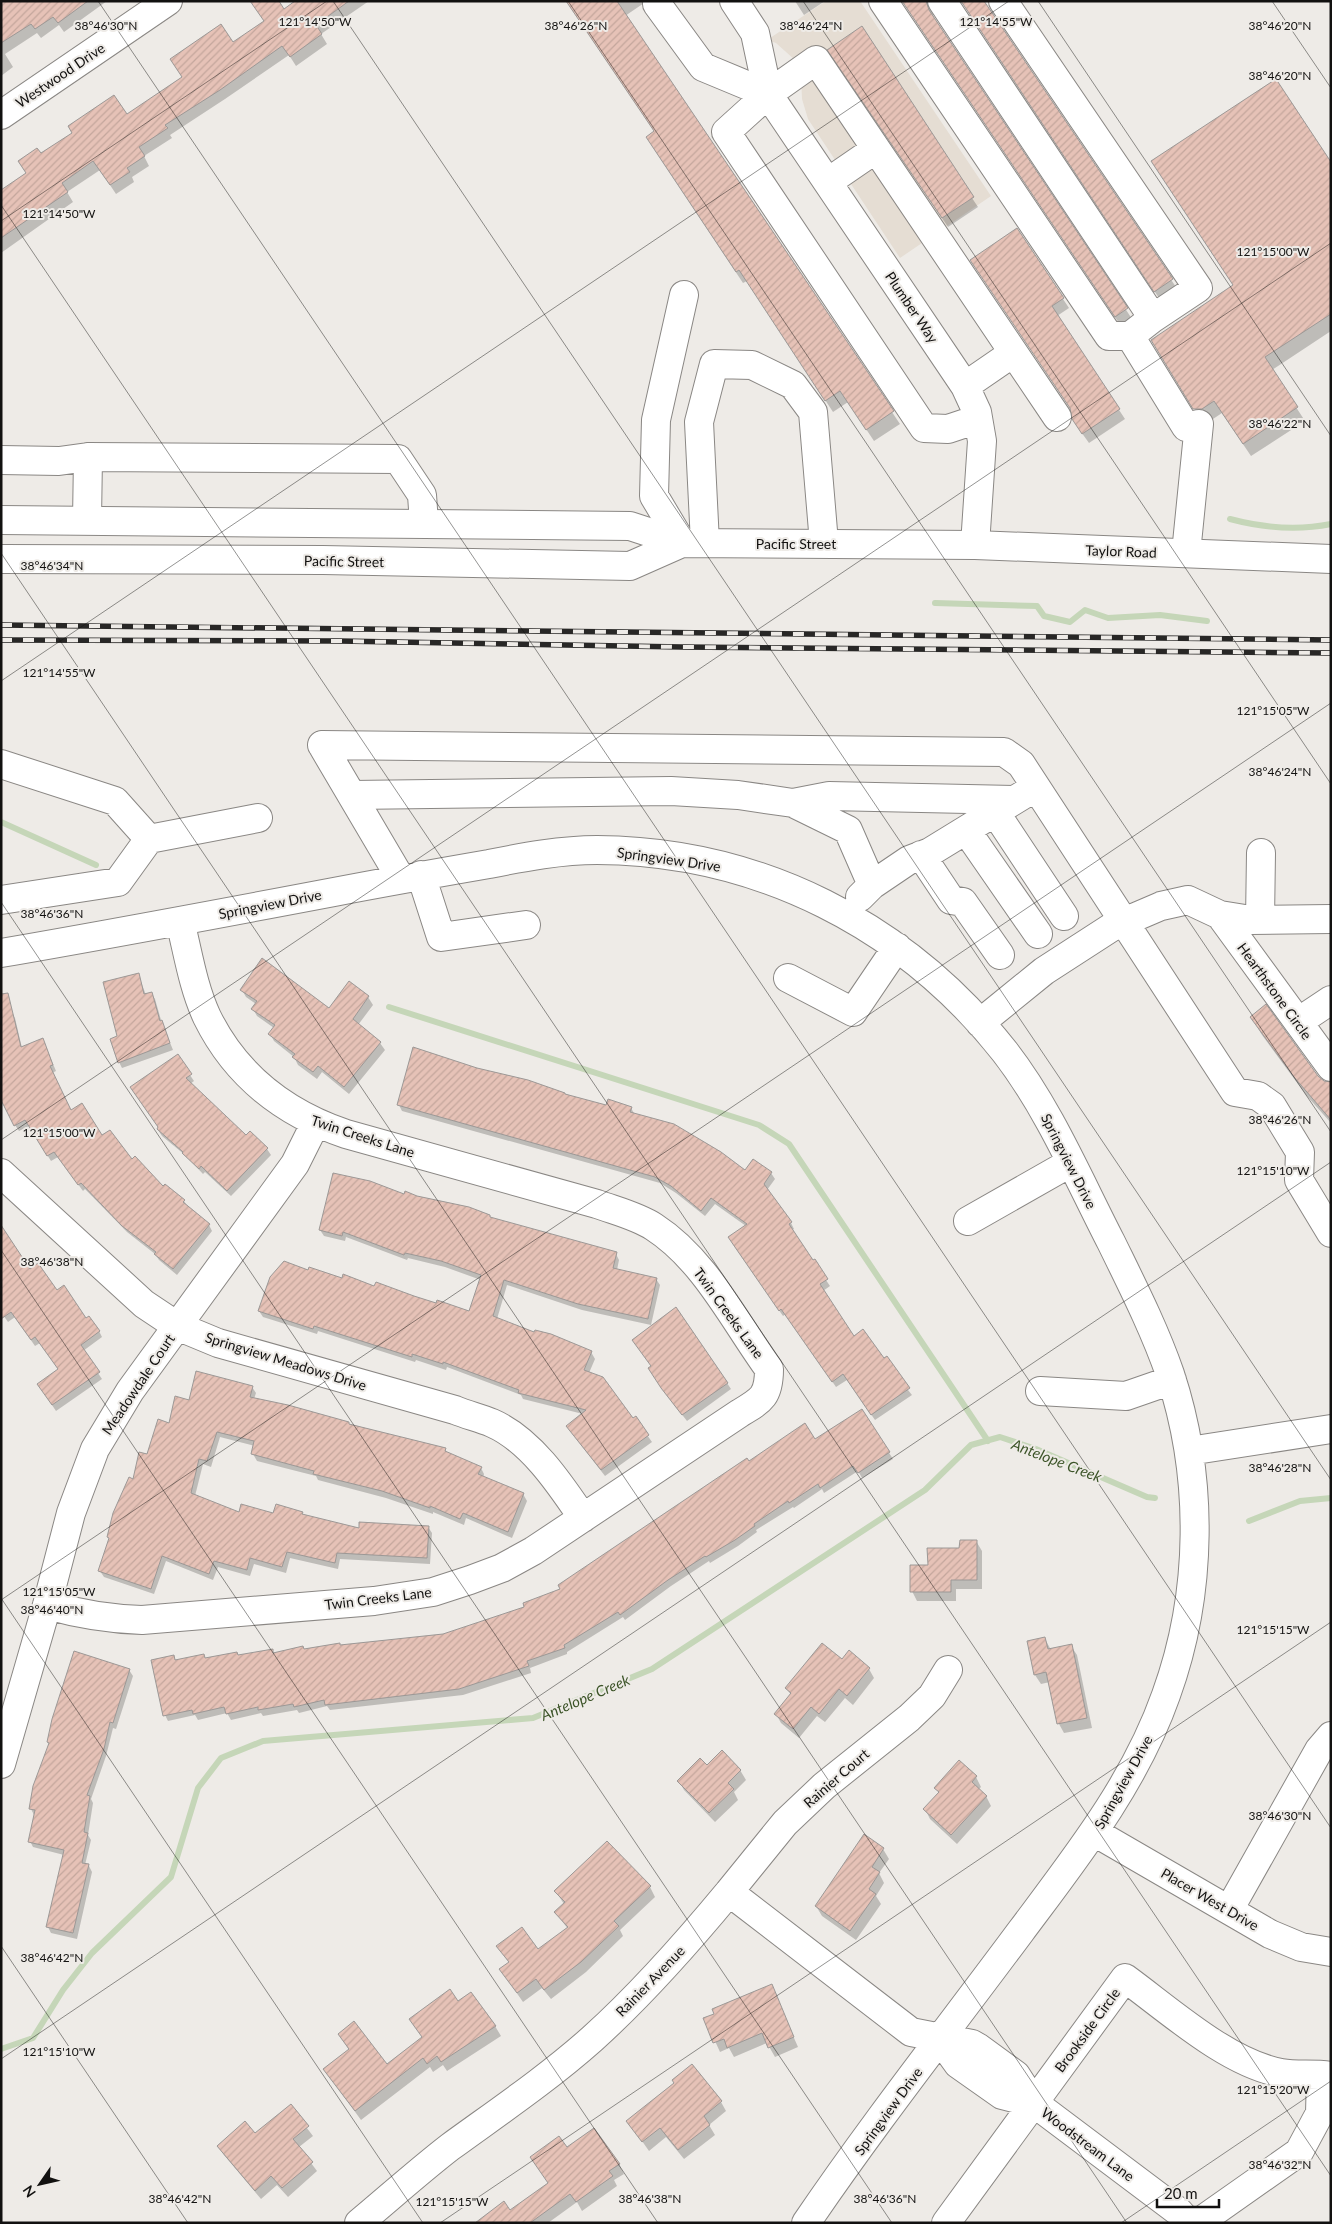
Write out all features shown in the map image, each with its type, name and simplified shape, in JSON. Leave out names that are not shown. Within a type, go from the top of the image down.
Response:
[{"type":"street","name":"Westwood Drive","points":[[1,115],[168,1]]},
{"type":"street","points":[[734,1],[755,33],[768,94]]},
{"type":"street","points":[[883,1],[1109,336],[1130,336],[1198,288],[1003,1]]},
{"type":"street","points":[[942,1],[1153,318]]},
{"type":"street","points":[[657,4],[702,67],[768,94]]},
{"type":"street","points":[[978,419],[948,429],[924,428],[726,132],[768,94],[816,60],[1057,417]]},
{"type":"street","name":"Plumber Way","points":[[768,94],[965,386],[978,412],[982,440],[975,545]]},
{"type":"street","points":[[828,182],[876,149]]},
{"type":"street","points":[[684,295],[656,420],[654,496],[693,543]]},
{"type":"street","points":[[1130,336],[1186,427],[1199,424],[1186,553]]},
{"type":"street","points":[[965,386],[1014,353]]},
{"type":"street","points":[[693,543],[699,422],[714,364],[752,365],[793,385],[813,412],[824,543]]},
{"type":"street","points":[[88,457],[87,520],[91,533],[97,540],[105,543],[153,548],[172,561]]},
{"type":"street","points":[[1,460],[59,461],[88,457],[398,459],[422,495],[424,524],[441,545],[485,547],[505,564]]},
{"type":"street","name":"Pacific Street","points":[[1,520],[630,526],[693,543],[911,544]]},
{"type":"street","points":[[323,560],[332,547],[403,546],[424,524]]},
{"type":"street","name":"Pacific Street","points":[[1,559],[323,560],[630,566],[693,543]]},
{"type":"street","name":"Taylor Road","points":[[911,544],[1331,559]]},
{"type":"street","points":[[526,925],[442,936],[411,877],[352,795],[322,745],[1004,752],[1021,764],[1015,800],[1064,916]]},
{"type":"street","points":[[1,764],[115,801],[149,839]]},
{"type":"street","points":[[352,795],[671,791],[738,794],[793,803],[848,830],[872,884]]},
{"type":"street","points":[[793,803],[830,796],[1015,800],[1123,922],[1235,1092],[1258,1096],[1272,1106],[1300,1152],[1299,1180],[1331,1234]]},
{"type":"street","points":[[844,915],[872,884],[1015,800]]},
{"type":"street","points":[[1,900],[118,882],[149,839],[258,818]]},
{"type":"street","points":[[966,830],[1038,934]]},
{"type":"street","name":"Springview Drive","points":[[1,953],[180,922],[411,877],[552,854],[594,850],[632,852],[710,862],[755,875],[790,889],[844,915],[897,947],[950,990],[980,1023],[1030,1087],[1141,1302],[1172,1380],[1190,1451],[1194,1527],[1193,1572],[1186,1617],[1178,1656],[1164,1700],[1140,1756],[1094,1832],[806,2223]]},
{"type":"street","points":[[1260,920],[1261,853]]},
{"type":"street","points":[[921,855],[951,900],[963,902],[1000,955]]},
{"type":"street","name":"Hearthstone Circle","points":[[980,1023],[1044,971],[1112,927],[1161,906],[1188,900],[1220,915],[1260,920],[1331,919]]},
{"type":"street","name":"Hearthstone Circle","points":[[1220,915],[1331,1067]]},
{"type":"street","name":"Twin Creeks Lane","points":[[47,1605],[81,1614],[112,1619],[142,1620],[404,1597],[442,1589],[502,1568],[533,1551],[740,1413],[761,1401],[769,1386],[769,1369],[708,1280],[682,1250],[654,1227],[598,1204],[315,1124],[286,1108],[241,1068],[222,1043],[207,1016],[195,984],[180,922]]},
{"type":"street","points":[[788,978],[853,1012],[897,947]]},
{"type":"street","points":[[1298,1022],[1331,1000]]},
{"type":"street","name":"Meadowdale Court","points":[[1,1764],[47,1605],[71,1513],[95,1449],[130,1391],[295,1164],[315,1124]]},
{"type":"street","points":[[968,1221],[1070,1162]]},
{"type":"street","name":"Springview Meadows Drive","points":[[1,1173],[144,1304],[177,1326],[218,1343],[455,1410],[494,1424],[522,1444],[546,1466],[583,1518]]},
{"type":"street","points":[[1040,1391],[1126,1396],[1172,1380]]},
{"type":"street","points":[[1190,1451],[1331,1429]]},
{"type":"street","name":"Rainier Court","points":[[729,1892],[785,1824],[824,1786],[909,1718],[932,1696],[948,1670]]},
{"type":"street","points":[[1229,1910],[1319,1750],[1331,1736]]},
{"type":"street","name":"Placer West Drive","points":[[1094,1832],[1270,1934],[1301,1947],[1331,1952]]},
{"type":"street","points":[[729,1892],[905,2028],[911,2032],[940,2039]]},
{"type":"street","name":"Rainier Avenue","points":[[359,2223],[448,2149],[518,2099],[592,2039],[645,1989],[689,1941],[729,1892]]},
{"type":"street","name":"Brookside Circle","points":[[946,2223],[1126,1978],[1209,2039],[1246,2063],[1282,2074],[1326,2075]]},
{"type":"street","name":"Woodstream Lane","points":[[940,2039],[958,2064],[1002,2095],[1034,2103],[1179,2212],[1189,2223]]},
{"type":"street","points":[[1198,2223],[1299,2152],[1320,2113],[1326,2075]]},
{"type":"shaded area","points":[[826,1],[860,1],[991,196],[900,258],[808,119],[802,99],[801,75],[795,60],[776,43],[767,40]]},
{"type":"building","points":[[1,1],[88,1],[58,23],[53,17],[35,29],[31,24],[1,43]]},
{"type":"building","points":[[250,1],[279,1],[284,9],[295,1],[349,1],[316,25],[322,34],[290,57],[282,46],[220,90],[165,125],[168,128],[139,147],[145,156],[127,168],[130,172],[110,185],[93,161],[62,183],[68,192],[1,238],[1,190],[26,173],[18,161],[37,148],[41,153],[72,133],[68,126],[114,95],[127,114],[182,77],[170,59],[221,24],[233,42],[264,21]]},
{"type":"building","points":[[566,1],[617,1],[894,411],[866,430],[840,391],[825,401],[739,270],[736,272],[646,137],[654,131]]},
{"type":"building","points":[[902,1],[926,1],[929,10],[1128,308],[1115,317]]},
{"type":"building","points":[[961,1],[984,1],[1173,279],[1154,292]]},
{"type":"building","points":[[862,26],[974,197],[942,218],[827,50]]},
{"type":"building","points":[[1276,79],[1331,162],[1331,314],[1265,357],[1298,407],[1243,444],[1214,401],[1202,409],[1193,409],[1151,340],[1233,285],[1151,161]]},
{"type":"building","points":[[1017,228],[1064,298],[1052,306],[1120,409],[1082,434],[1072,419],[1070,408],[970,260]]},
{"type":"building","points":[[262,958],[329,1008],[349,981],[369,996],[353,1019],[381,1042],[344,1087],[318,1066],[313,1072],[292,1057],[295,1054],[268,1034],[275,1025],[251,1009],[257,1001],[240,990]]},
{"type":"building","points":[[139,973],[144,994],[152,992],[160,1021],[162,1020],[170,1043],[118,1063],[110,1039],[117,1036],[103,982]]},
{"type":"building","points":[[8,993],[21,1047],[43,1038],[53,1065],[50,1066],[71,1110],[82,1103],[102,1135],[110,1130],[132,1159],[135,1156],[163,1186],[165,1184],[185,1200],[183,1202],[210,1224],[173,1269],[154,1254],[156,1252],[122,1226],[81,1183],[78,1185],[54,1152],[47,1156],[25,1120],[14,1126],[1,1100],[1,994]]},
{"type":"building","points":[[1266,1004],[1318,1076],[1324,1081],[1331,1082],[1331,1120],[1294,1077],[1250,1017]]},
{"type":"building","points":[[413,1047],[477,1068],[528,1080],[565,1094],[606,1105],[608,1099],[632,1107],[630,1112],[674,1124],[721,1152],[745,1170],[753,1159],[772,1172],[764,1184],[792,1222],[789,1224],[828,1279],[820,1284],[854,1336],[863,1329],[884,1358],[887,1356],[910,1388],[871,1415],[843,1374],[832,1382],[781,1309],[779,1311],[728,1237],[747,1224],[711,1198],[701,1211],[671,1186],[655,1177],[397,1105]]},
{"type":"building","points":[[178,1054],[192,1074],[186,1078],[246,1135],[250,1131],[268,1148],[227,1191],[201,1166],[199,1169],[157,1129],[158,1127],[130,1087]]},
{"type":"building","points":[[333,1173],[370,1181],[404,1194],[405,1191],[417,1196],[469,1207],[490,1215],[490,1217],[617,1252],[613,1268],[657,1278],[648,1319],[578,1304],[504,1280],[493,1316],[534,1332],[535,1330],[551,1334],[592,1351],[584,1370],[603,1377],[633,1418],[636,1416],[649,1435],[601,1470],[566,1426],[586,1410],[518,1393],[519,1390],[443,1362],[443,1364],[412,1354],[412,1357],[314,1326],[313,1329],[258,1311],[270,1277],[284,1261],[308,1270],[309,1267],[342,1278],[343,1274],[374,1286],[376,1282],[436,1303],[437,1300],[469,1311],[481,1275],[441,1261],[405,1253],[404,1255],[343,1232],[342,1236],[319,1230]]},
{"type":"building","points":[[1,1225],[30,1269],[38,1263],[57,1290],[64,1285],[86,1318],[89,1316],[100,1331],[81,1345],[100,1372],[52,1405],[37,1384],[58,1369],[35,1337],[31,1340],[11,1312],[1,1319]]},
{"type":"building","points":[[676,1307],[728,1383],[682,1415],[661,1388],[648,1368],[651,1366],[632,1340]]},
{"type":"building","points":[[196,1371],[253,1386],[250,1397],[288,1405],[349,1422],[349,1424],[446,1448],[445,1451],[482,1467],[478,1474],[524,1493],[508,1532],[463,1513],[460,1519],[430,1506],[430,1508],[382,1491],[313,1474],[314,1471],[251,1454],[254,1441],[217,1432],[207,1461],[199,1459],[191,1493],[239,1512],[241,1504],[273,1513],[276,1504],[303,1512],[302,1514],[359,1528],[359,1522],[429,1526],[427,1558],[337,1553],[335,1563],[287,1552],[282,1567],[250,1558],[247,1570],[214,1561],[209,1574],[162,1556],[151,1589],[98,1571],[109,1538],[107,1537],[113,1513],[129,1477],[133,1479],[139,1452],[147,1454],[158,1419],[169,1423],[175,1396],[189,1400]]},
{"type":"building","points":[[862,1409],[890,1452],[858,1473],[853,1466],[820,1488],[818,1484],[789,1503],[788,1501],[754,1524],[755,1526],[735,1540],[705,1556],[668,1580],[620,1615],[618,1612],[564,1645],[565,1648],[527,1661],[529,1666],[459,1689],[325,1705],[324,1700],[294,1707],[293,1704],[258,1710],[258,1707],[226,1714],[224,1707],[193,1714],[192,1710],[163,1716],[151,1660],[174,1655],[175,1660],[204,1654],[205,1658],[237,1652],[238,1655],[273,1649],[273,1653],[303,1646],[304,1649],[340,1643],[340,1645],[443,1634],[524,1607],[523,1603],[560,1589],[558,1585],[747,1458],[749,1461],[805,1423],[815,1439]]},
{"type":"building","points":[[960,1540],[977,1540],[977,1580],[951,1580],[951,1592],[910,1592],[910,1565],[928,1565],[927,1548],[959,1548]]},
{"type":"building","points":[[1045,1637],[1048,1649],[1072,1644],[1087,1718],[1057,1724],[1046,1672],[1034,1675],[1027,1641]]},
{"type":"building","points":[[822,1643],[842,1659],[849,1650],[870,1668],[847,1696],[839,1689],[819,1714],[811,1707],[793,1729],[774,1714],[791,1693],[785,1688]]},
{"type":"building","points":[[74,1651],[130,1669],[113,1723],[110,1722],[104,1749],[87,1795],[90,1796],[84,1832],[88,1833],[82,1863],[89,1864],[73,1933],[46,1927],[64,1850],[28,1842],[35,1810],[29,1809],[33,1786],[49,1743],[47,1742],[52,1719]]},
{"type":"building","points":[[722,1750],[741,1770],[728,1783],[734,1789],[709,1813],[677,1781],[700,1758],[707,1765]]},
{"type":"building","points":[[959,1760],[977,1776],[972,1782],[987,1796],[951,1835],[923,1809],[939,1792],[934,1788]]},
{"type":"building","points":[[864,1834],[884,1848],[872,1867],[880,1872],[869,1889],[876,1894],[850,1931],[815,1906]]},
{"type":"building","points":[[607,1841],[651,1886],[614,1921],[619,1926],[581,1962],[544,1990],[536,1979],[517,1993],[499,1969],[509,1962],[496,1946],[522,1927],[538,1949],[568,1927],[554,1912],[565,1902],[554,1891]]},
{"type":"building","points":[[772,1984],[794,2037],[768,2048],[762,2033],[727,2048],[724,2039],[713,2043],[703,2018],[714,2014],[712,2009]]},
{"type":"building","points":[[450,1989],[458,2001],[471,1992],[496,2026],[441,2062],[437,2056],[427,2064],[423,2058],[355,2111],[323,2069],[349,2049],[338,2034],[354,2021],[387,2064],[422,2037],[409,2019]]},
{"type":"building","points":[[692,2064],[722,2101],[704,2116],[710,2125],[678,2150],[660,2128],[642,2142],[626,2121],[674,2083],[672,2080]]},
{"type":"building","points":[[291,2104],[309,2126],[293,2139],[313,2162],[282,2188],[271,2176],[255,2191],[217,2146],[245,2121],[255,2133]]},
{"type":"building","points":[[594,2128],[620,2164],[609,2171],[613,2176],[576,2202],[570,2194],[530,2223],[475,2223],[504,2201],[510,2210],[548,2183],[530,2157],[559,2136],[567,2147]]},
{"type":"waterway","points":[[1230,519],[1280,528],[1331,524]]},
{"type":"waterway","points":[[935,603],[1037,606],[1044,616],[1070,622],[1085,610],[1108,618],[1160,615],[1207,621]]},
{"type":"waterway","points":[[1,822],[96,865]]},
{"type":"waterway","points":[[389,1007],[759,1125],[789,1144],[988,1441]]},
{"type":"waterway","name":"Antelope Creek","points":[[1,2049],[33,2038],[63,1990],[92,1953],[171,1877],[198,1788],[221,1758],[263,1741],[533,1718],[652,1669],[925,1490],[971,1445],[1000,1437],[1036,1449],[1147,1497],[1155,1498]]},
{"type":"waterway","name":"Antelope Creek","points":[[1249,1521],[1300,1501],[1331,1498]]},
{"type":"railway","points":[[1,625],[1331,640]]},
{"type":"railway","points":[[1,640],[339,641],[682,647],[1331,653]]}]
